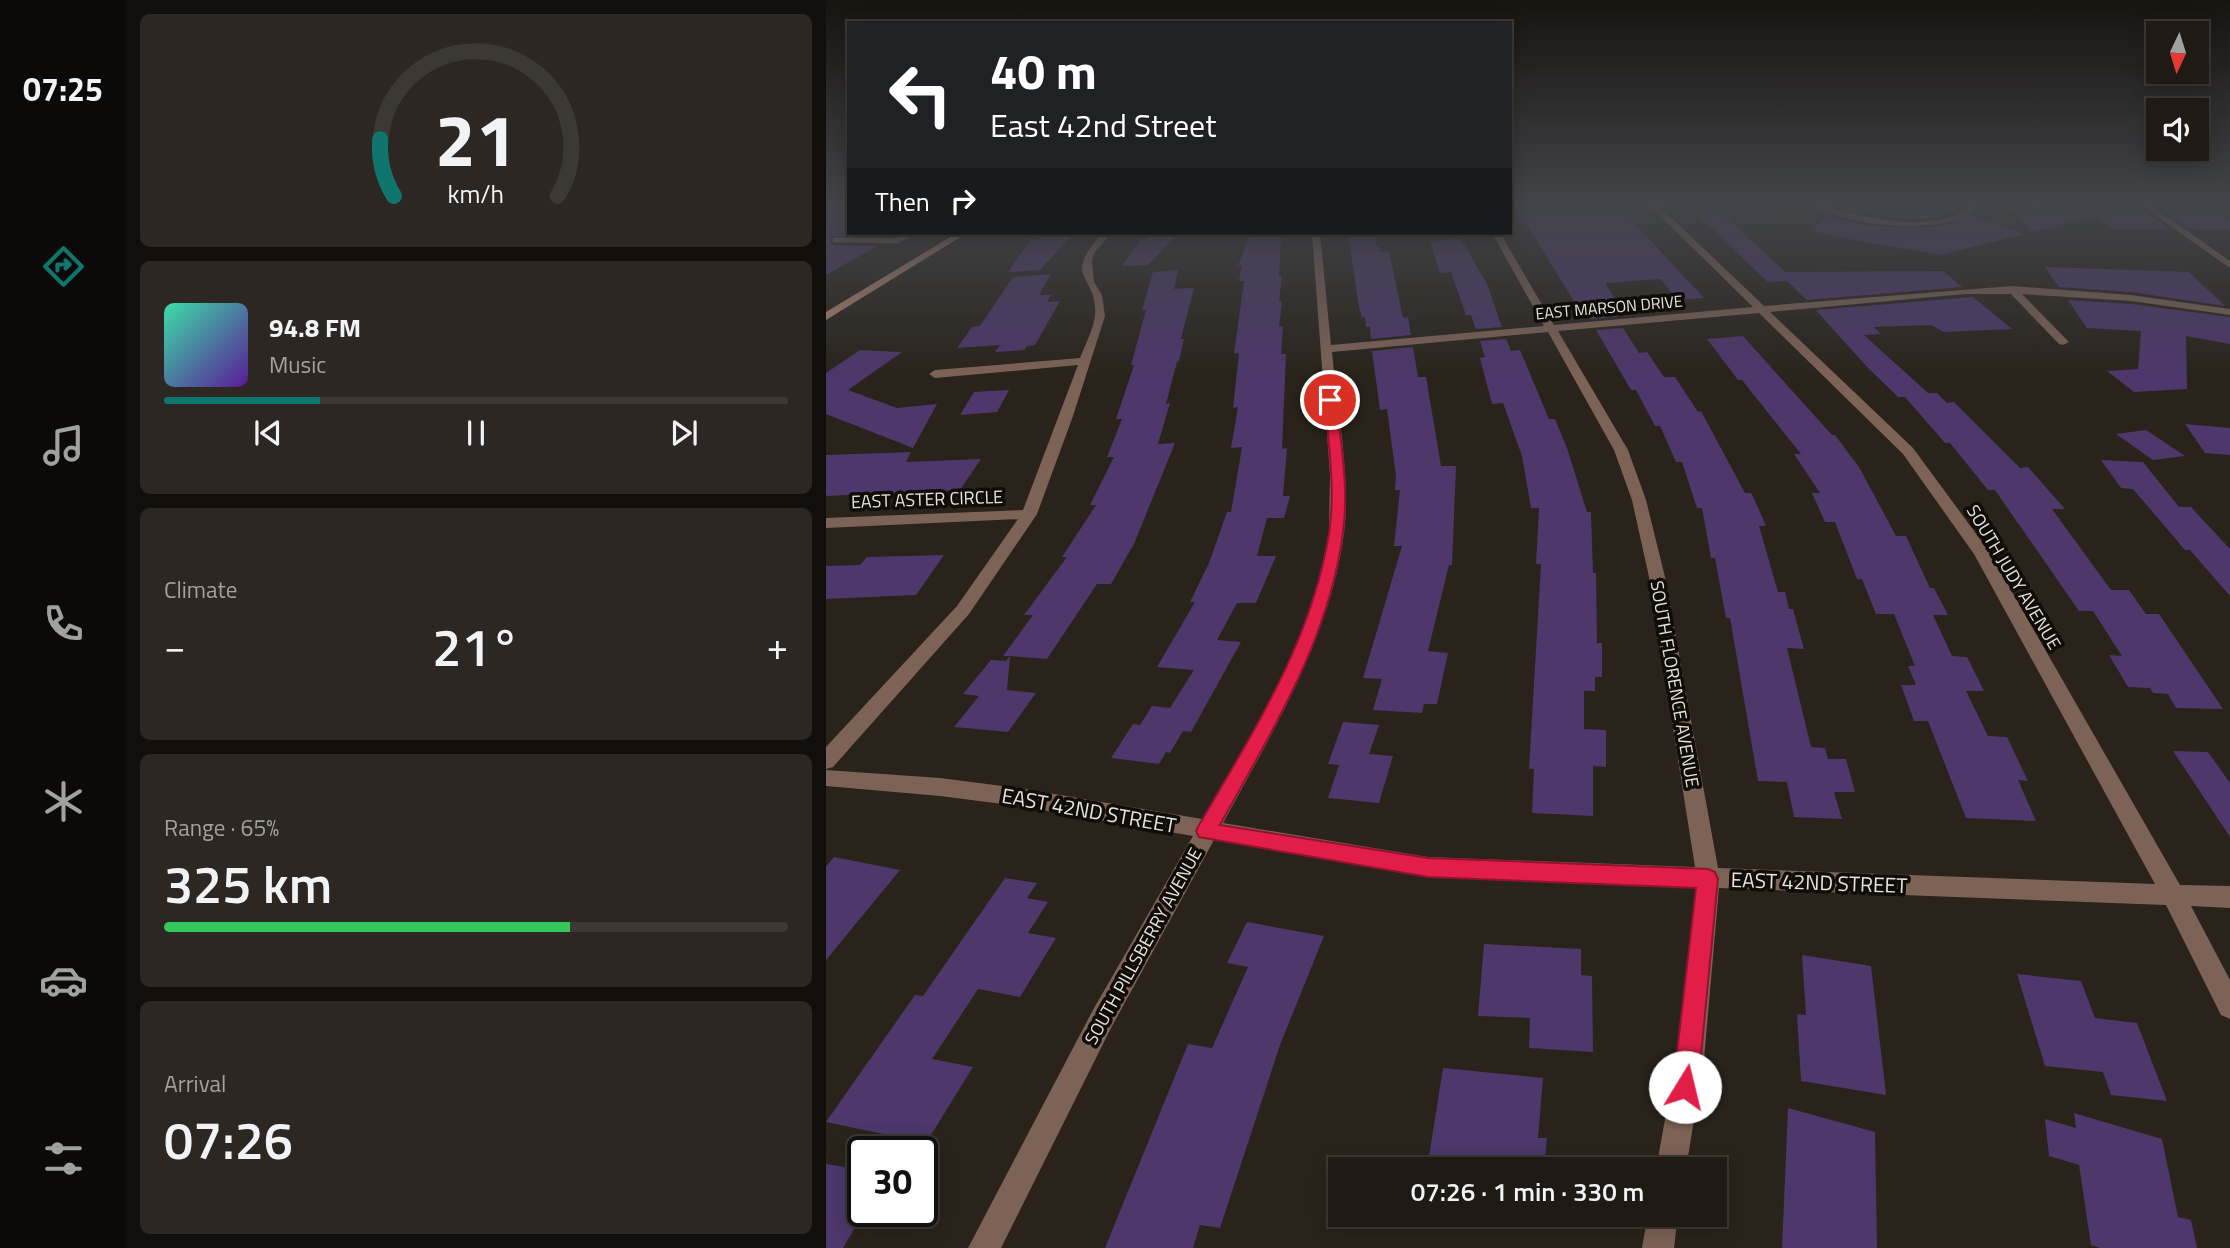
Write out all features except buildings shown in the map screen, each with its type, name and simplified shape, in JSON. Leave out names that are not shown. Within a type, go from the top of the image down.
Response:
[{"type":"main road","points":[[826,317],[919,260]]},
{"type":"street","points":[[826,761],[963,610],[1029,514],[1067,416],[1100,316],[1097,295],[1089,282],[1087,260]]},
{"type":"street","name":"SOUTH PILLSBERRY AVENUE","points":[[984,1248],[1102,1019],[1282,697],[1322,601],[1337,531],[1338,475],[1318,260]]},
{"type":"street","name":"SOUTH FLORENCE AVENUE","points":[[1512,260],[1621,450],[1639,500],[1657,578],[1708,879],[1690,1059],[1673,1157]]},
{"type":"street","name":"SOUTH JUDY AVENUE","points":[[1709,260],[1908,451],[1945,500],[1982,553],[2172,892],[2230,1006]]},
{"type":"street","name":"EAST MARSON DRIVE","points":[[1326,349],[1914,295],[2012,289],[2153,300],[2230,312]]},
{"type":"street","points":[[2012,289],[2063,342]]},
{"type":"street","points":[[935,373],[1084,361]]},
{"type":"street","name":"EAST ASTER CIRCLE","points":[[826,523],[1029,514]]},
{"type":"street","name":"EAST 42ND STREET","points":[[826,778],[940,787],[1025,798],[1428,867],[1708,879],[2172,892],[2230,897]]},
{"type":"street","points":[[1658,1248],[1661,1227]]},
{"type":"route","points":[[1330,400],[1338,475],[1337,531],[1322,601],[1282,697],[1206,831],[1428,867],[1708,879],[1685,1087]]}]
